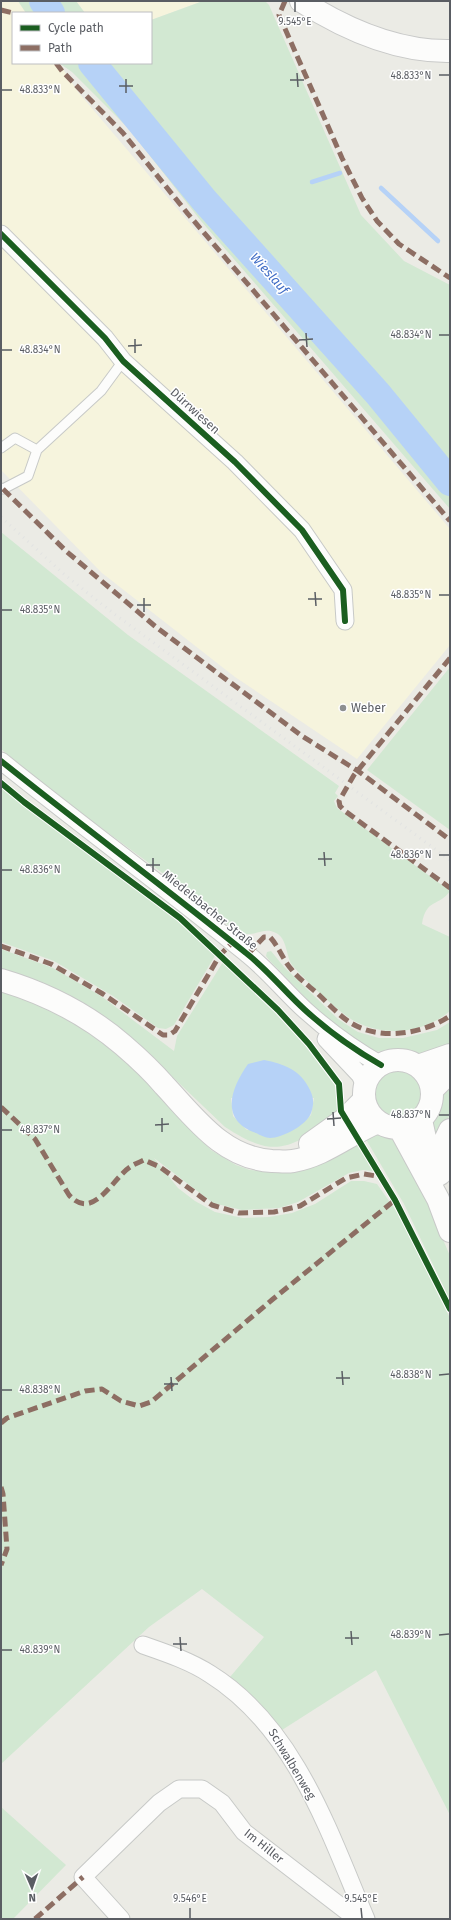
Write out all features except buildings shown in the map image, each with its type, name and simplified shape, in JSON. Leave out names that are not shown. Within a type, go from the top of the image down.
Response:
[{"type":"main road","points":[[301,1],[318,12],[378,40],[406,47],[450,51]]},
{"type":"main road","points":[[1,980],[18,985],[56,1001],[92,1022],[129,1050],[163,1083],[211,1135],[241,1154],[258,1160],[273,1161],[291,1162],[310,1158],[378,1122]]},
{"type":"main road","points":[[418,1066],[450,1055]]},
{"type":"main road","points":[[273,1161],[309,1144],[345,1119],[364,1093],[373,1070],[390,1061],[400,1060],[410,1062],[418,1066],[428,1077],[432,1090],[432,1101],[428,1112],[421,1120],[411,1126],[400,1129],[388,1128],[378,1122],[369,1113],[364,1093]]},
{"type":"main road","points":[[432,1090],[450,1072]]},
{"type":"main road","points":[[421,1120],[438,1199]]},
{"type":"main road","points":[[400,1129],[438,1199],[450,1230]]},
{"type":"main road","points":[[438,1199],[441,1149],[450,1130]]},
{"type":"street","name":"Dürrwiesen","points":[[1,234],[104,338],[123,361],[235,462],[302,530],[343,590],[345,621]]},
{"type":"street","name":"Miedelsbacher Straße","points":[[1,761],[76,822],[161,884],[248,954],[304,1010]]},
{"type":"street","points":[[304,1010],[346,1044],[381,1065]]},
{"type":"street","points":[[304,1010],[328,1042],[360,1076],[364,1093]]},
{"type":"street","name":"Schwalbenweg","points":[[144,1645],[170,1654],[210,1674],[237,1693],[264,1719],[280,1740],[315,1804],[366,1919]]},
{"type":"street","name":"Im Hiller","points":[[121,1919],[83,1877],[159,1803],[178,1789],[202,1789],[222,1803],[244,1832],[357,1919]]},
{"type":"lane","points":[[1,488],[3,489],[28,476],[37,450],[101,391],[123,361]]},
{"type":"lane","points":[[1,448],[15,438],[37,450]]},
{"type":"shaded area","points":[[1,1],[18,1],[25,12],[12,12],[12,64],[60,64],[78,92],[450,529],[450,645],[357,759],[235,677],[102,573],[1,470]]},
{"type":"shaded area","points":[[76,1],[203,1],[152,20],[152,12],[84,12]]},
{"type":"green space","points":[[18,1],[76,1],[84,12],[25,12]]},
{"type":"green space","points":[[203,1],[265,1],[269,5],[361,215],[404,261],[450,285],[450,509],[201,221],[129,129],[72,72],[60,64],[152,64],[152,20]]},
{"type":"green space","points":[[1,532],[128,635],[339,786],[335,793],[338,796],[334,801],[337,808],[450,891],[442,899],[430,906],[424,916],[422,924],[450,937],[450,1011],[429,1024],[417,1028],[393,1031],[368,1027],[349,1018],[313,987],[292,965],[280,935],[271,931],[246,934],[240,933],[233,929],[184,889],[65,801],[1,749]]},
{"type":"green space","points":[[450,667],[450,830],[367,770]]},
{"type":"green space","points":[[1,787],[175,919],[216,954],[174,1025],[166,1029],[158,1028],[113,996],[54,961],[1,942]]},
{"type":"green space","points":[[1,949],[53,968],[101,996],[174,1051],[177,1036],[223,962],[260,996],[320,1062],[335,1084],[337,1117],[307,1136],[283,1146],[271,1147],[243,1138],[225,1127],[137,1043],[1,971]],"holes":[[[231,1098],[314,1098],[311,1115],[301,1124],[247,1130],[233,1116]]]},
{"type":"green space","points":[[271,951],[284,967],[338,1019],[358,1032],[379,1038],[403,1038],[437,1030],[450,1022],[450,1044],[431,1053],[422,1054],[394,1050],[374,1052],[335,1028],[269,960],[266,956],[267,952]]},
{"type":"green space","points":[[1,991],[21,996],[83,1027],[142,1075],[211,1150],[236,1165],[250,1170],[279,1173],[294,1171],[355,1140],[374,1168],[373,1171],[363,1170],[349,1173],[298,1202],[279,1208],[242,1210],[213,1203],[154,1158],[178,1188],[195,1201],[215,1212],[243,1218],[269,1217],[292,1213],[315,1204],[351,1181],[364,1181],[377,1184],[399,1215],[450,1318],[450,1815],[376,1670],[282,1730],[257,1701],[230,1677],[264,1637],[202,1589],[149,1627],[1,1764]]},
{"type":"green space","points":[[398,1071],[407,1073],[415,1078],[420,1086],[422,1095],[420,1104],[415,1112],[407,1117],[398,1119],[389,1117],[381,1112],[376,1104],[374,1095],[376,1086],[381,1078],[389,1073]]},
{"type":"green space","points":[[450,1081],[450,1114],[438,1141],[431,1124],[443,1092]]},
{"type":"green space","points":[[373,1134],[390,1138],[398,1144],[421,1188],[450,1256],[450,1300],[404,1204],[364,1136]]},
{"type":"green space","points":[[1,1807],[66,1865],[13,1919],[1,1919]]},
{"type":"water","points":[[264,1060],[285,1066],[302,1077],[311,1093],[313,1102],[313,1107],[309,1118],[305,1122],[294,1130],[281,1136],[270,1138],[244,1127],[237,1120],[233,1112],[232,1103],[233,1093],[237,1083],[248,1064]]},
{"type":"waterway","name":"Wieslauf","points":[[43,1],[50,12]]},
{"type":"waterway","name":"Wieslauf","points":[[93,64],[204,200],[378,394],[450,482]]},
{"type":"waterway","points":[[312,182],[340,173]]},
{"type":"waterway","points":[[381,188],[438,241]]},
{"type":"railway","points":[[1,517],[65,575],[113,613],[450,860]]},
{"type":"marked path","points":[[285,1],[279,15],[342,158],[362,198],[377,221],[399,244],[450,278]]},
{"type":"marked path","points":[[1,10],[12,13]]},
{"type":"marked path","points":[[57,64],[123,133],[188,214],[450,521]]},
{"type":"marked path","points":[[3,489],[66,551],[156,627],[302,736],[358,771],[450,840]]},
{"type":"marked path","points":[[450,658],[354,775],[339,801],[340,806],[345,811],[450,888]]},
{"type":"marked path","points":[[248,954],[264,937],[270,937],[289,966],[298,976],[333,1009],[351,1023],[362,1029],[375,1032],[401,1033],[427,1027],[450,1016]]},
{"type":"marked path","points":[[1,946],[51,964],[103,994],[163,1035],[169,1035],[175,1031],[220,955],[233,942]]},
{"type":"marked path","points":[[1,1107],[35,1139],[69,1195],[78,1202],[86,1204],[102,1196],[123,1173],[130,1167],[144,1160],[160,1167],[212,1205],[239,1213],[274,1212],[300,1206],[346,1178],[364,1174],[382,1177]]},
{"type":"marked path","points":[[1,1423],[7,1418],[85,1391],[102,1389],[121,1401],[139,1406],[151,1402],[273,1299],[395,1200]]},
{"type":"marked path","points":[[1,1487],[3,1494],[7,1549],[1,1565]]},
{"type":"marked path","points":[[35,1919],[83,1877]]},
{"type":"cycle path","points":[[1,234],[105,338],[123,361],[235,462],[302,530],[343,590],[345,621]]},
{"type":"cycle path","points":[[1,761],[254,960],[314,1018],[351,1046],[381,1065]]},
{"type":"cycle path","points":[[1,783],[24,802],[180,918],[278,1010],[309,1044],[339,1084],[341,1111],[395,1200],[450,1309]]},
{"type":"place","name":"Weber","points":[[343,708]]}]
